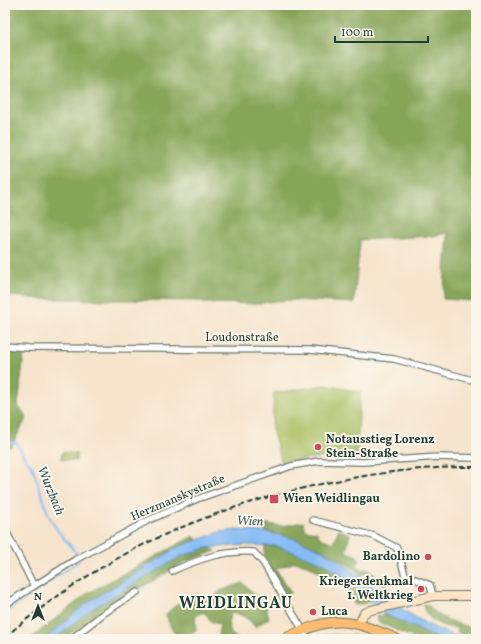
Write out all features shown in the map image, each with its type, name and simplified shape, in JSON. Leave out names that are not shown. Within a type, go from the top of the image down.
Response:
[{"type":"main road","points":[[359,624],[364,613],[371,610],[433,596],[476,596]]},
{"type":"main road","points":[[284,639],[317,625],[334,622],[359,624],[397,639]]},
{"type":"street","name":"Loudonstraße","points":[[5,346],[29,348],[310,350],[394,359],[476,381]]},
{"type":"street","name":"Herzmanskystraße","points":[[5,605],[75,560],[149,520],[197,499],[283,469],[319,461],[363,462],[439,457],[476,458]]},
{"type":"street","points":[[313,520],[374,536],[397,548],[405,574],[430,585],[433,596]]},
{"type":"street","points":[[5,529],[34,586]]},
{"type":"street","points":[[172,571],[194,560],[220,553],[239,551],[257,554],[304,630],[308,639]]},
{"type":"street","points":[[71,639],[103,614],[137,592]]},
{"type":"green space","points":[[5,5],[476,5],[476,301],[443,299],[448,233],[432,236],[360,240],[354,303],[293,300],[266,302],[261,304],[204,303],[204,301],[39,299],[5,295]]},
{"type":"green space","points":[[5,349],[24,353],[18,406],[27,417],[11,447],[5,446]]},
{"type":"green space","points":[[326,385],[360,392],[357,456],[319,457],[282,464],[272,429],[274,393]]},
{"type":"green space","points":[[62,452],[77,454],[76,461],[61,459]]},
{"type":"green space","points":[[303,522],[305,530],[317,532],[320,538],[334,543],[338,530],[350,534],[346,552],[355,555],[360,559],[357,565],[363,570],[367,568],[387,585],[385,587],[365,573],[362,575],[340,560],[316,547],[265,531],[266,524],[282,526]]},
{"type":"green space","points":[[193,536],[197,539],[178,547],[85,604],[45,639],[30,639],[88,593]]},
{"type":"green space","points":[[265,546],[287,550],[321,563],[347,579],[371,602],[355,605],[344,587],[308,565],[295,562],[276,569],[291,593],[286,595],[264,557]]},
{"type":"green space","points":[[207,548],[216,551],[184,562],[109,607],[63,639],[55,639],[90,610],[121,590],[180,557]]},
{"type":"green space","points":[[243,583],[255,595],[264,598],[269,618],[255,627],[245,617],[232,612],[228,622],[231,634],[239,639],[226,639],[218,635],[220,625],[211,621],[204,612],[195,616],[196,630],[187,636],[176,635],[170,626],[166,614],[177,604],[191,596],[211,601],[220,591]]},
{"type":"green space","points":[[423,604],[428,605],[432,610],[444,618],[476,629],[476,639],[467,638],[456,631],[458,628],[441,625],[431,619],[424,610]]},
{"type":"green space","points":[[386,615],[439,639],[416,639],[378,622],[376,616]]},
{"type":"green space","points":[[317,636],[356,636],[356,639],[315,639]]},
{"type":"water","points":[[236,530],[258,531],[279,535],[309,544],[346,566],[405,611],[434,627],[464,639],[439,639],[382,613],[355,585],[325,564],[277,546],[245,545],[207,548],[180,557],[90,610],[55,639],[45,639],[85,604],[178,547],[220,532]]},
{"type":"waterway","name":"Wurzbach","points":[[5,442],[17,443],[24,457],[32,466],[49,516],[58,531],[77,554]]},
{"type":"waterway","name":"Wurzbach","points":[[5,613],[79,561]]},
{"type":"railway","points":[[5,637],[56,597],[97,570],[151,541],[194,522],[240,506],[288,492],[336,481],[384,473],[431,468],[476,467]]},
{"type":"railway","points":[[5,629],[10,625]]},
{"type":"place","name":"Notausstieg Lorenz Stein-Straße","points":[[318,447]]},
{"type":"place","name":"Wien Weidlingau","points":[[274,499]]},
{"type":"place","name":"Bardolino","points":[[428,557]]},
{"type":"place","name":"Kriegerdenkmal 1. Weltkrieg","points":[[421,589]]},
{"type":"place","name":"Luca","points":[[313,612]]},
{"type":"district","name":"WEIDLINGAU","points":[[236,604]]},
{"type":"water label","name":"Wien","points":[[250,522]]}]
